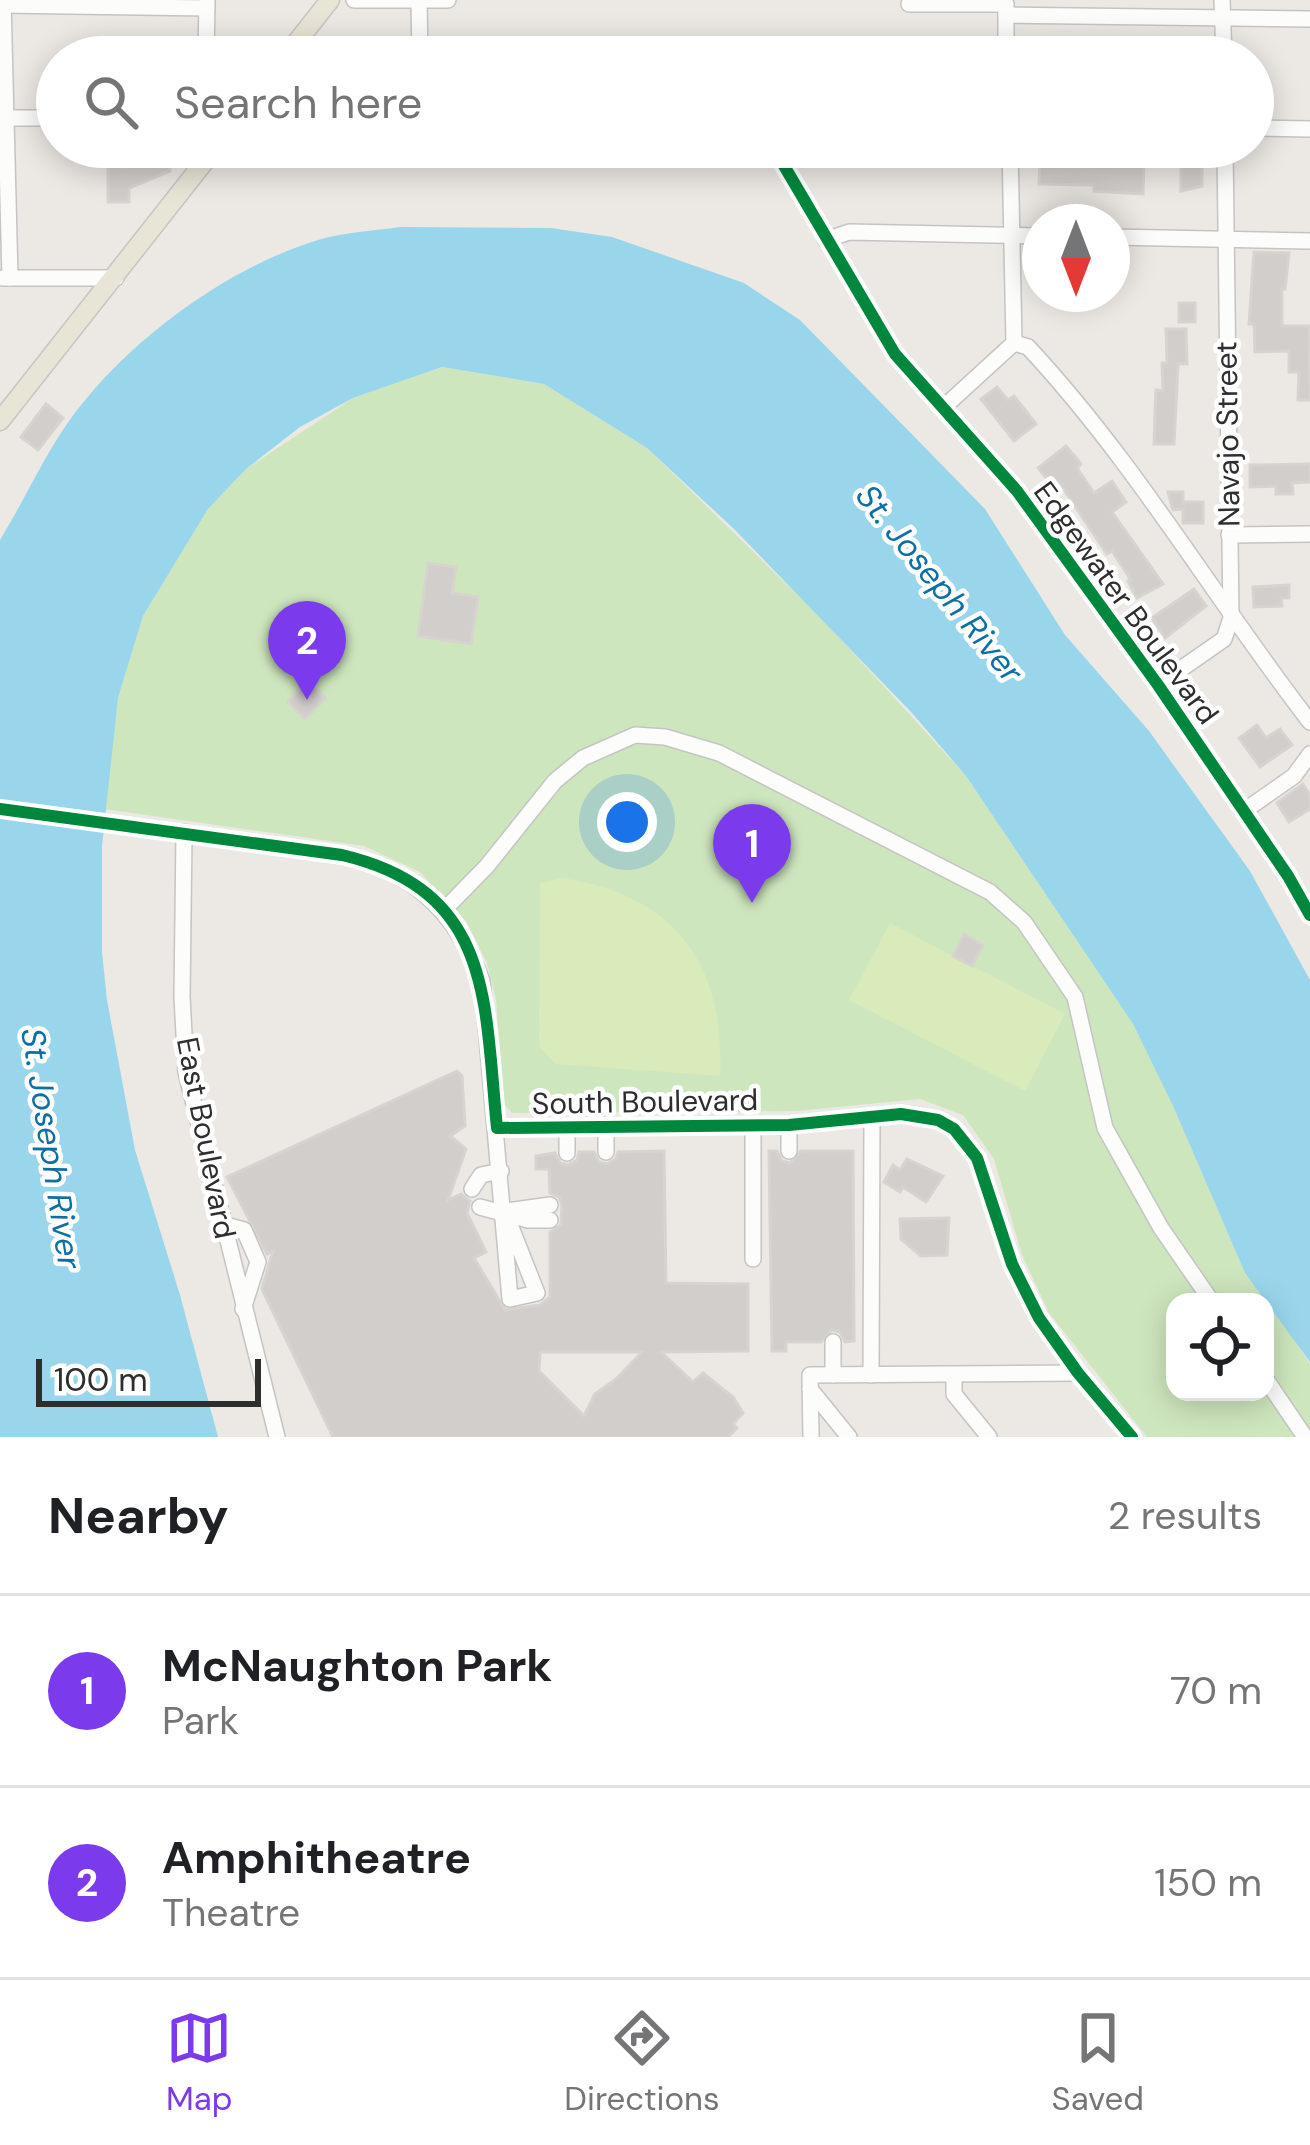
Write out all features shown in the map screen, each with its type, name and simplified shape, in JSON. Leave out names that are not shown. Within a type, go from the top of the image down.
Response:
[{"type":"main road","points":[[302,36],[330,0]]},
{"type":"main road","points":[[4,410],[116,278],[200,168]]},
{"type":"street","points":[[354,0],[448,0]]},
{"type":"street","points":[[419,1],[420,36]]},
{"type":"street","points":[[116,278],[5,278],[2,3],[207,4],[206,36]]},
{"type":"street","points":[[909,4],[1222,9],[1310,19]]},
{"type":"street","points":[[2,118],[36,118]]},
{"type":"street","points":[[1274,128],[1310,129]]},
{"type":"street","name":"Edgewater Boulevard","points":[[785,168],[895,354],[1017,491],[1158,685],[1310,915]]},
{"type":"street","points":[[944,407],[1014,343],[1010,168]]},
{"type":"street","name":"Navajo Street","points":[[1225,168],[1231,618]]},
{"type":"street","points":[[826,240],[849,232],[1022,236]]},
{"type":"street","points":[[1130,237],[1310,241]]},
{"type":"street","points":[[1014,343],[1028,347],[1116,447],[1231,618],[1310,722]]},
{"type":"street","points":[[1229,535],[1310,534]]},
{"type":"street","points":[[1158,685],[1224,639],[1231,618]]},
{"type":"street","points":[[444,910],[488,866],[555,781],[613,742],[635,735],[665,737],[740,764],[990,892],[1024,922],[1075,997],[1105,1128],[1161,1228],[1206,1293]]},
{"type":"street","points":[[1244,812],[1294,776],[1310,754]]},
{"type":"street","name":"South Boulevard","points":[[0,809],[370,861],[407,879],[444,910],[462,934],[482,981],[497,1128],[789,1125],[902,1114],[938,1120],[954,1129],[977,1158],[1025,1294],[1078,1373]]},
{"type":"street","name":"East Boulevard","points":[[184,832],[183,1042],[191,1099],[277,1437]]},
{"type":"street","points":[[871,1375],[872,1117]]},
{"type":"street","points":[[753,1125],[753,1259]]},
{"type":"street","points":[[789,1125],[789,1151]]},
{"type":"street","points":[[567,1127],[567,1153]]},
{"type":"street","points":[[606,1127],[606,1152]]},
{"type":"street","points":[[497,1128],[510,1299],[536,1293],[505,1212]]},
{"type":"street","points":[[472,1189],[481,1175],[501,1171]]},
{"type":"street","points":[[480,1207],[528,1220],[550,1213]]},
{"type":"street","points":[[222,1224],[244,1230],[259,1262],[243,1309]]},
{"type":"street","points":[[833,1342],[833,1375]]},
{"type":"street","points":[[810,1382],[833,1375],[1078,1373],[1132,1437]]},
{"type":"street","points":[[954,1375],[954,1394],[989,1437]]},
{"type":"street","points":[[810,1382],[811,1437]]},
{"type":"street","points":[[810,1382],[849,1437]]},
{"type":"street","points":[[1274,1391],[1305,1437]]},
{"type":"green space","points":[[442,367],[544,384],[647,448],[823,620],[966,776],[1133,1024],[1245,1273],[1261,1293],[1166,1293],[1166,1401],[1274,1401],[1274,1310],[1310,1364],[1310,1437],[1147,1437],[1049,1313],[1022,1255],[994,1159],[963,1115],[920,1099],[796,1111],[512,1113],[504,1104],[496,999],[487,963],[466,921],[420,872],[364,846],[104,809],[118,698],[143,616],[208,509],[246,469],[353,398]]},
{"type":"green space","points":[[562,878],[635,900],[663,918],[685,941],[702,968],[713,1000],[720,1076],[555,1064],[539,1046],[540,883]]},
{"type":"green space","points":[[890,923],[1065,1014],[1025,1091],[849,1000]]},
{"type":"water","name":"St. Joseph River","points":[[400,227],[551,228],[612,237],[744,283],[800,320],[985,509],[1065,635],[1149,731],[1250,871],[1310,980],[1310,1362],[1274,1313],[1274,1293],[1260,1293],[1245,1273],[1133,1024],[966,776],[912,713],[735,530],[647,448],[544,384],[442,367],[353,398],[300,427],[246,469],[208,509],[143,616],[118,698],[102,846],[107,1000],[135,1150],[218,1437],[0,1437],[0,540],[73,415],[134,349],[192,303],[254,266],[286,251],[349,233]]},
{"type":"building","points":[[108,168],[170,168],[129,188],[129,202],[108,202]]},
{"type":"building","points":[[1040,168],[1144,168],[1143,194],[1094,191],[1094,185],[1039,184]]},
{"type":"building","points":[[1181,168],[1202,168],[1202,186],[1181,191]]},
{"type":"building","points":[[1254,252],[1289,253],[1282,326],[1309,326],[1310,400],[1298,400],[1299,372],[1289,372],[1289,351],[1255,352],[1254,324],[1249,324]]},
{"type":"building","points":[[1179,303],[1195,303],[1195,322],[1179,322]]},
{"type":"building","points":[[1166,329],[1186,329],[1187,364],[1178,364],[1174,444],[1154,444],[1156,390],[1163,391],[1162,363],[1167,363]]},
{"type":"building","points":[[997,387],[1008,400],[1014,396],[1036,424],[1014,441],[981,399]]},
{"type":"building","points":[[46,404],[63,418],[38,450],[21,437]]},
{"type":"building","points":[[1066,446],[1081,464],[1077,468],[1094,493],[1112,481],[1126,502],[1112,512],[1163,584],[1137,598],[1112,551],[1107,554],[1059,482],[1053,486],[1038,468]]},
{"type":"building","points":[[1310,464],[1310,482],[1292,483],[1293,494],[1276,494],[1276,486],[1250,487],[1250,465]]},
{"type":"building","points":[[1168,492],[1183,492],[1183,505],[1203,502],[1203,523],[1183,523],[1183,509],[1173,510]]},
{"type":"building","points":[[428,563],[456,567],[452,593],[478,597],[471,644],[418,636]]},
{"type":"building","points":[[1289,585],[1289,598],[1281,598],[1282,606],[1254,607],[1253,587]]},
{"type":"building","points":[[1194,589],[1206,606],[1165,638],[1152,618]]},
{"type":"building","points":[[307,681],[325,698],[305,719],[288,702]]},
{"type":"building","points":[[1257,725],[1266,738],[1280,729],[1292,745],[1260,767],[1239,738]]},
{"type":"building","points":[[1303,784],[1310,795],[1310,809],[1289,822],[1277,803]]},
{"type":"building","points":[[964,934],[983,945],[972,966],[953,956]]},
{"type":"building","points":[[457,1071],[462,1076],[465,1126],[450,1136],[466,1149],[448,1200],[461,1194],[470,1201],[467,1213],[486,1252],[474,1258],[505,1310],[540,1305],[550,1297],[550,1232],[561,1225],[562,1205],[550,1193],[549,1169],[536,1169],[536,1156],[555,1153],[560,1163],[568,1165],[577,1160],[579,1152],[594,1152],[599,1162],[607,1164],[618,1152],[664,1151],[666,1283],[748,1284],[748,1351],[661,1352],[693,1382],[703,1373],[733,1397],[743,1413],[733,1424],[737,1428],[728,1437],[333,1437],[262,1289],[273,1251],[267,1254],[227,1177]],"holes":[[[540,1352],[642,1352],[595,1394],[584,1416],[539,1371]]]},
{"type":"building","points":[[769,1151],[777,1151],[782,1161],[790,1163],[801,1151],[853,1151],[854,1341],[845,1342],[840,1332],[832,1330],[821,1342],[786,1342],[786,1351],[772,1351]]},
{"type":"building","points":[[907,1159],[943,1176],[926,1202],[903,1187],[900,1192],[884,1182],[893,1165],[900,1170]]},
{"type":"building","points":[[949,1218],[947,1255],[921,1256],[901,1239],[900,1219]]},
{"type":"cycle path","points":[[785,168],[895,354],[1017,491],[1158,685],[1310,915]]},
{"type":"cycle path","points":[[0,809],[342,855],[392,872],[429,895],[454,924],[472,958],[489,1037],[497,1128],[789,1125],[901,1114],[938,1120],[954,1129],[977,1158],[1012,1264],[1039,1318],[1132,1437]]},
{"type":"place","name":"Amphitheatre","points":[[307,700]]},
{"type":"place","name":"McNaughton Park","points":[[752,903]]}]
